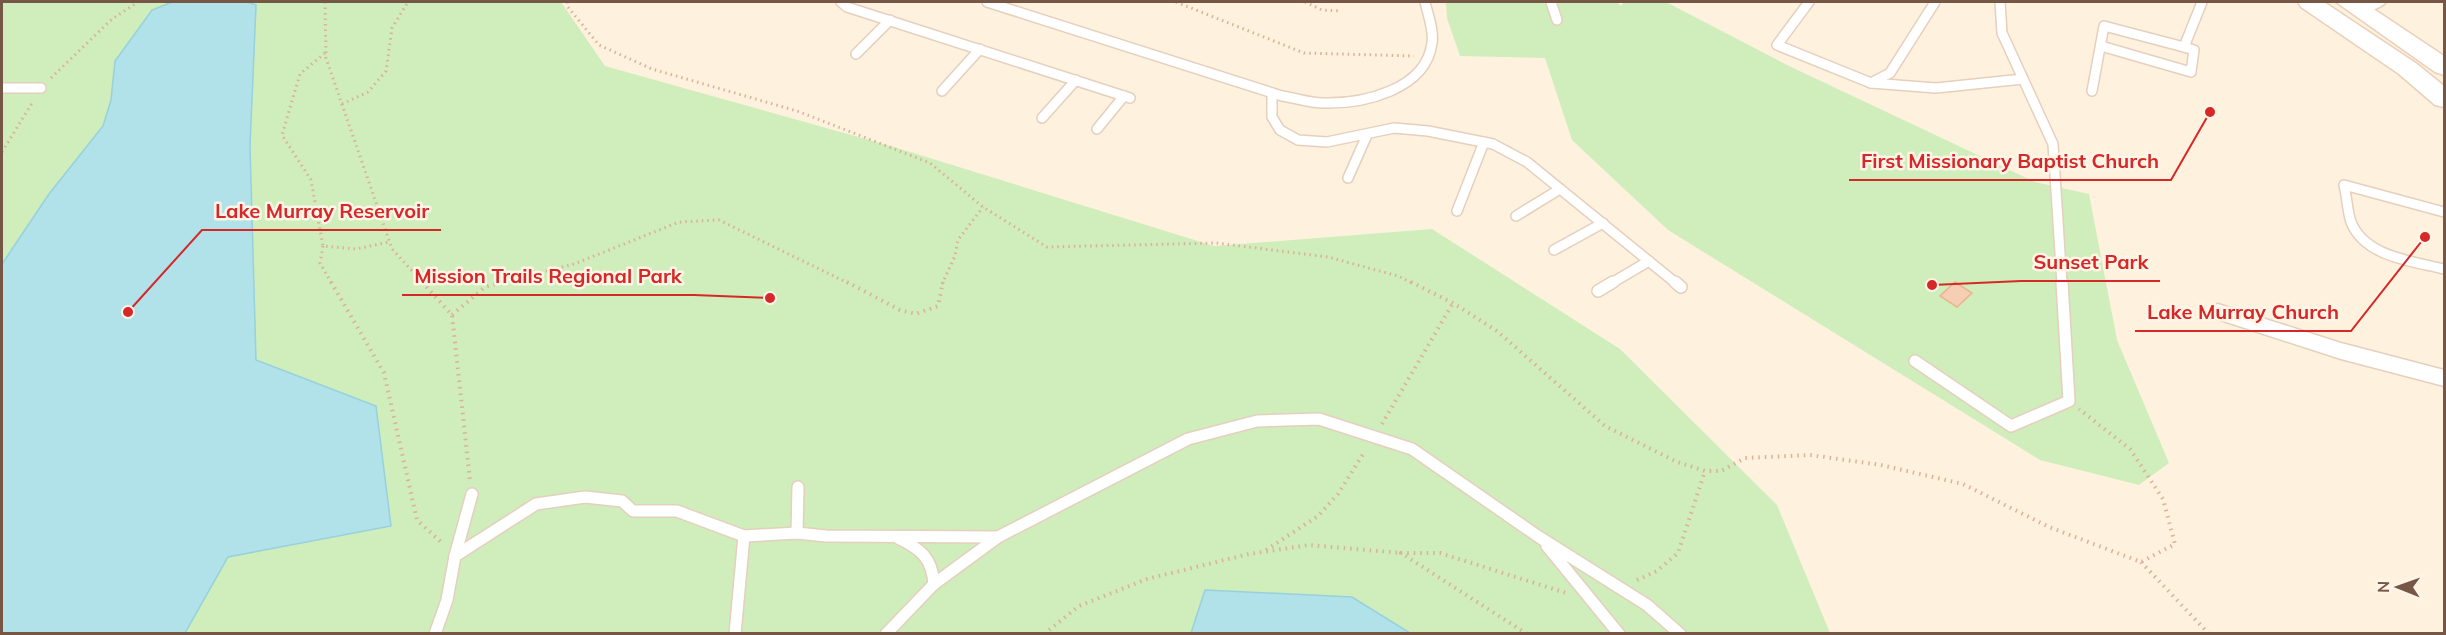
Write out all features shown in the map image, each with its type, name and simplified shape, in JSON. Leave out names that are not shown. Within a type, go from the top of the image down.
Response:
[{"type":"main road","points":[[2309,2],[2408,69],[2445,99]]},
{"type":"main road","points":[[2362,4],[2445,67]]},
{"type":"street","points":[[2218,312],[2342,351],[2445,378]]},
{"type":"lane","points":[[841,2],[847,7],[1127,97],[1097,129]]},
{"type":"lane","points":[[987,2],[1272,93],[1322,103],[1359,101],[1400,86],[1421,70],[1432,44],[1425,2]]},
{"type":"lane","points":[[1551,2],[1557,20]]},
{"type":"lane","points":[[1809,2],[1777,45],[1870,83],[1936,88],[2023,79]]},
{"type":"lane","points":[[1870,83],[1890,73],[1935,2]]},
{"type":"lane","points":[[1914,361],[2011,426],[2069,401],[2053,144],[2002,33],[2000,2]]},
{"type":"lane","points":[[2184,47],[2202,2]]},
{"type":"lane","points":[[856,54],[890,20]]},
{"type":"lane","points":[[2092,91],[2104,26],[2194,50],[2191,72],[2101,46]]},
{"type":"lane","points":[[942,91],[980,49]]},
{"type":"lane","points":[[1042,118],[1076,80]]},
{"type":"lane","points":[[2,88],[41,88]]},
{"type":"lane","points":[[1272,93],[1272,117],[1280,130],[1298,140],[1327,142],[1394,128],[1428,131],[1493,144],[1527,162],[1681,287]]},
{"type":"lane","points":[[1348,178],[1367,135]]},
{"type":"lane","points":[[1457,211],[1484,142]]},
{"type":"lane","points":[[2445,212],[2344,184],[2351,224],[2360,238],[2377,251],[2445,269]]},
{"type":"lane","points":[[1516,216],[1560,189]]},
{"type":"lane","points":[[1554,250],[1603,224]]},
{"type":"lane","points":[[1598,291],[1649,261]]},
{"type":"lane","points":[[886,633],[934,584],[998,537],[1188,438],[1257,421],[1319,419],[1375,435],[1412,449],[1539,537],[1647,606],[1680,633]]},
{"type":"lane","points":[[797,533],[798,487]]},
{"type":"lane","points":[[435,633],[447,600],[455,556],[472,494]]},
{"type":"lane","points":[[455,556],[536,504],[585,497],[622,501],[633,511],[676,511],[744,536],[797,533],[998,537]]},
{"type":"lane","points":[[735,633],[744,536]]},
{"type":"lane","points":[[896,536],[917,547],[933,564],[934,584]]},
{"type":"lane","points":[[1539,537],[1619,633]]},
{"type":"path","points":[[2,152],[41,88],[112,19],[138,2]]},
{"type":"path","points":[[325,2],[326,52],[389,242],[392,249],[452,315],[472,494]]},
{"type":"path","points":[[342,104],[368,92],[386,70],[392,28],[408,2]]},
{"type":"path","points":[[567,2],[567,6],[599,45],[687,81],[797,111],[930,163],[983,207],[1047,247],[1216,243],[1328,257],[1398,276],[1453,303],[1497,331],[1605,426],[1677,462],[1705,471],[1721,471],[1745,458],[1810,455],[1881,465],[1963,484],[2049,527],[2141,562],[2209,633]]},
{"type":"path","points":[[1176,2],[1303,52],[1370,55],[1395,52],[1426,59]]},
{"type":"path","points":[[1305,2],[1322,10],[1341,11]]},
{"type":"path","points":[[326,52],[300,74],[282,135],[311,180],[323,246],[320,263],[384,373],[417,520],[455,556]]},
{"type":"path","points":[[452,315],[485,287],[574,264],[679,222],[719,219],[801,258],[900,310],[916,315],[938,306],[943,280],[955,256],[958,240],[983,207]]},
{"type":"path","points":[[323,246],[356,249],[389,242]]},
{"type":"path","points":[[2069,401],[2130,449],[2163,499],[2175,544],[2141,562]]},
{"type":"path","points":[[1616,586],[1657,571],[1678,553],[1705,471]]},
{"type":"path","points":[[1044,633],[1079,606],[1147,579],[1249,554],[1308,545],[1401,553],[1440,553],[1573,596],[1586,593]]},
{"type":"path","points":[[1401,553],[1527,633]]},
{"type":"green space","points":[[2,2],[561,2],[605,66],[894,147],[1214,246],[1432,229],[1620,349],[1777,505],[1830,633],[2,633]]},
{"type":"green space","points":[[1446,2],[1617,2],[1621,6],[1624,2],[1666,2],[1789,66],[2035,182],[2089,194],[2117,340],[2169,463],[2139,485],[2040,460],[1668,230],[1572,140],[1545,58],[1460,56],[1447,18]]},
{"type":"water","points":[[172,2],[247,2],[256,5],[250,146],[256,360],[376,406],[391,526],[228,557],[185,633],[2,633],[2,264],[49,194],[103,126],[111,100],[115,61],[152,10]]},
{"type":"water","points":[[1205,590],[1352,597],[1410,633],[1191,633]]},
{"type":"building","points":[[1955,282],[1972,293],[1957,307],[1940,296]]},
{"type":"place","name":"First Missionary Baptist Church","points":[[2210,112]]},
{"type":"place","name":"Lake Murray Church","points":[[2425,237]]},
{"type":"place","name":"Sunset Park","points":[[1932,285]]},
{"type":"place","name":"Mission Trails Regional Park","points":[[770,298]]},
{"type":"place","name":"Lake Murray Reservoir","points":[[128,312]]}]
